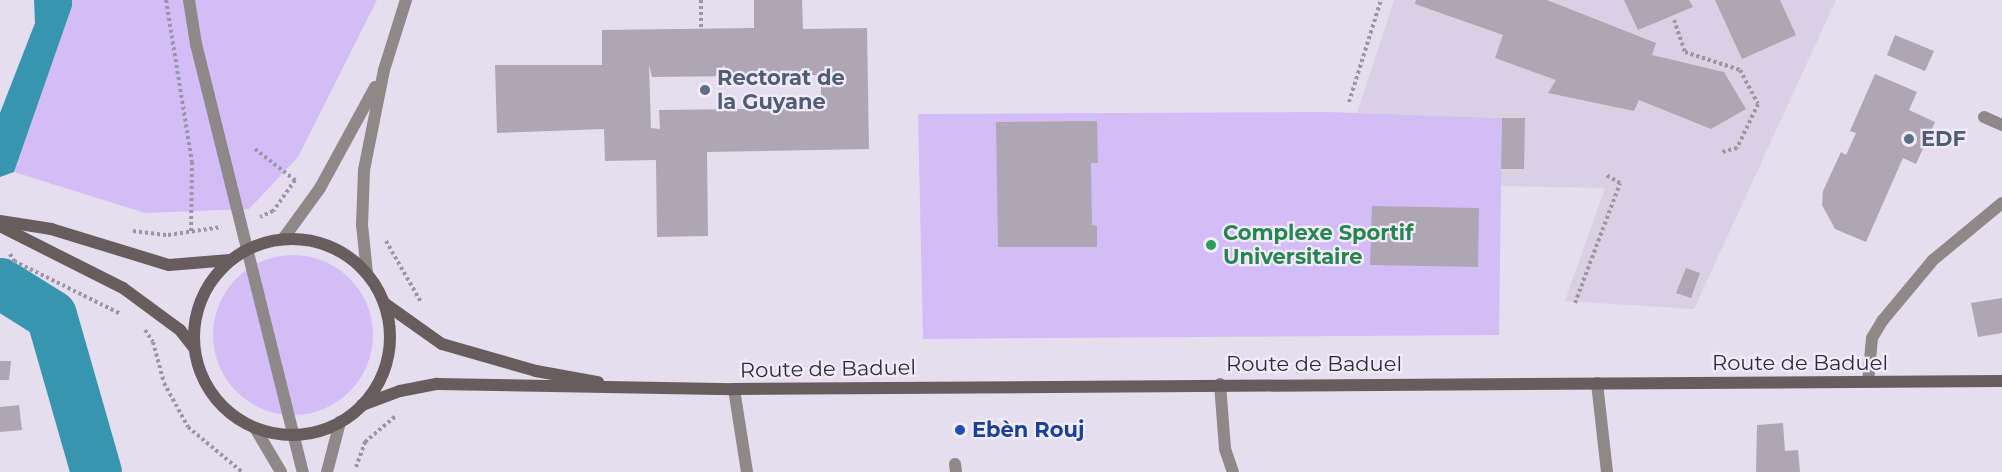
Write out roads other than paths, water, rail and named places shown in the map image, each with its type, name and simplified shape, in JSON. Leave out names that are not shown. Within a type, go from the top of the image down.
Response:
[{"type":"main road","points":[[0,221],[51,229],[169,265],[230,260]]},
{"type":"main road","points":[[0,226],[123,288],[180,330],[194,348]]},
{"type":"main road","points":[[283,239],[329,245],[367,273],[384,303],[390,324],[386,368],[362,405],[340,422],[296,436],[255,428],[232,415],[213,397],[200,374],[194,348],[194,323],[201,300],[213,278],[230,260],[248,249],[283,239]]},
{"type":"main road","name":"Route de Baduel","points":[[384,303],[442,344],[536,371],[626,387]]},
{"type":"main road","name":"Route de Baduel","points":[[362,405],[400,391],[437,384],[734,389],[1220,384],[2002,381]]},
{"type":"street","points":[[189,0],[303,472]]},
{"type":"street","points":[[367,273],[362,225],[364,170],[384,70],[406,0]]},
{"type":"street","points":[[283,239],[320,189],[384,70]]},
{"type":"street","points":[[1984,117],[2002,125]]},
{"type":"street","points":[[1868,382],[1872,338],[1883,320],[1933,260],[2002,202]]},
{"type":"street","points":[[1597,383],[1607,472]]},
{"type":"street","points":[[1220,384],[1225,450],[1233,472]]},
{"type":"street","points":[[734,389],[747,472]]},
{"type":"street","points":[[327,472],[340,422]]},
{"type":"street","points":[[255,428],[281,472]]},
{"type":"water","points":[[34,0],[72,0],[72,6],[14,172],[0,177],[0,113],[35,23]]},
{"type":"waterway","points":[[0,283],[51,315],[96,472]]},
{"type":"place","name":"Rectorat de la Guyane","points":[[705,90]]},
{"type":"place","name":"EDF","points":[[1909,139]]},
{"type":"place","name":"Complexe Sportif Universitaire","points":[[1211,245]]},
{"type":"place","name":"Ebèn Rouj","points":[[960,430]]}]
